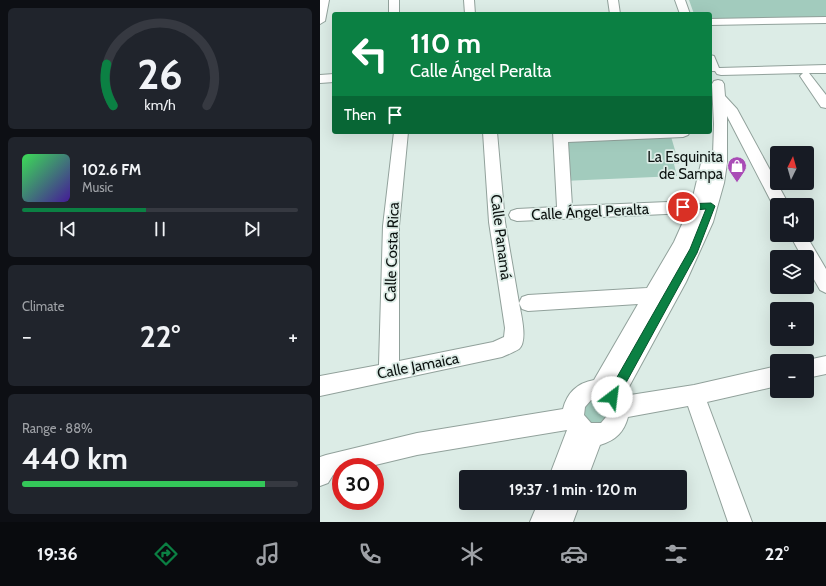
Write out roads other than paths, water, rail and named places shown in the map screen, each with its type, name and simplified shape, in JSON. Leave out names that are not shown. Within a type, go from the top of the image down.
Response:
[{"type":"street","points":[[320,21],[324,0]]},
{"type":"street","points":[[394,0],[394,12]]},
{"type":"street","points":[[469,0],[470,12]]},
{"type":"street","points":[[613,0],[615,12]]},
{"type":"street","points":[[680,0],[684,12]]},
{"type":"street","points":[[689,0],[693,12]]},
{"type":"street","points":[[712,22],[826,20]]},
{"type":"street","points":[[715,80],[826,69]]},
{"type":"street","points":[[806,76],[826,104]]},
{"type":"street","points":[[715,80],[826,76]]},
{"type":"street","points":[[323,86],[332,79]]},
{"type":"street","points":[[610,398],[670,295],[694,250],[705,206],[709,162],[714,131],[715,80]]},
{"type":"street","points":[[715,80],[777,198]]},
{"type":"street","points":[[714,131],[742,132]]},
{"type":"street","name":"Calle Costa Rica","points":[[389,372],[391,226],[401,134]]},
{"type":"street","name":"Calle Panamá","points":[[490,134],[497,222],[514,328],[513,342]]},
{"type":"street","points":[[565,213],[561,135],[602,134]]},
{"type":"street","points":[[320,475],[326,466],[417,444],[582,426],[607,432],[612,428],[618,415],[610,398],[652,296],[680,245],[705,206]]},
{"type":"street","name":"Calle Ángel Peralta","points":[[517,215],[705,206]]},
{"type":"street","points":[[802,242],[826,285]]},
{"type":"street","points":[[528,303],[670,295]]},
{"type":"street","name":"Calle Jamaica","points":[[320,386],[495,351],[513,342]]},
{"type":"street","points":[[814,368],[826,365]]},
{"type":"street","points":[[578,470],[582,426],[574,410],[575,403],[579,397],[591,390],[610,398],[694,394],[770,378]]},
{"type":"street","points":[[694,394],[740,522]]},
{"type":"street","points":[[563,470],[582,426]]},
{"type":"street","points":[[542,522],[547,510]]},
{"type":"street","points":[[561,522],[565,510]]},
{"type":"place","name":"La Esquinita de Sampa","points":[[737,183]]}]
